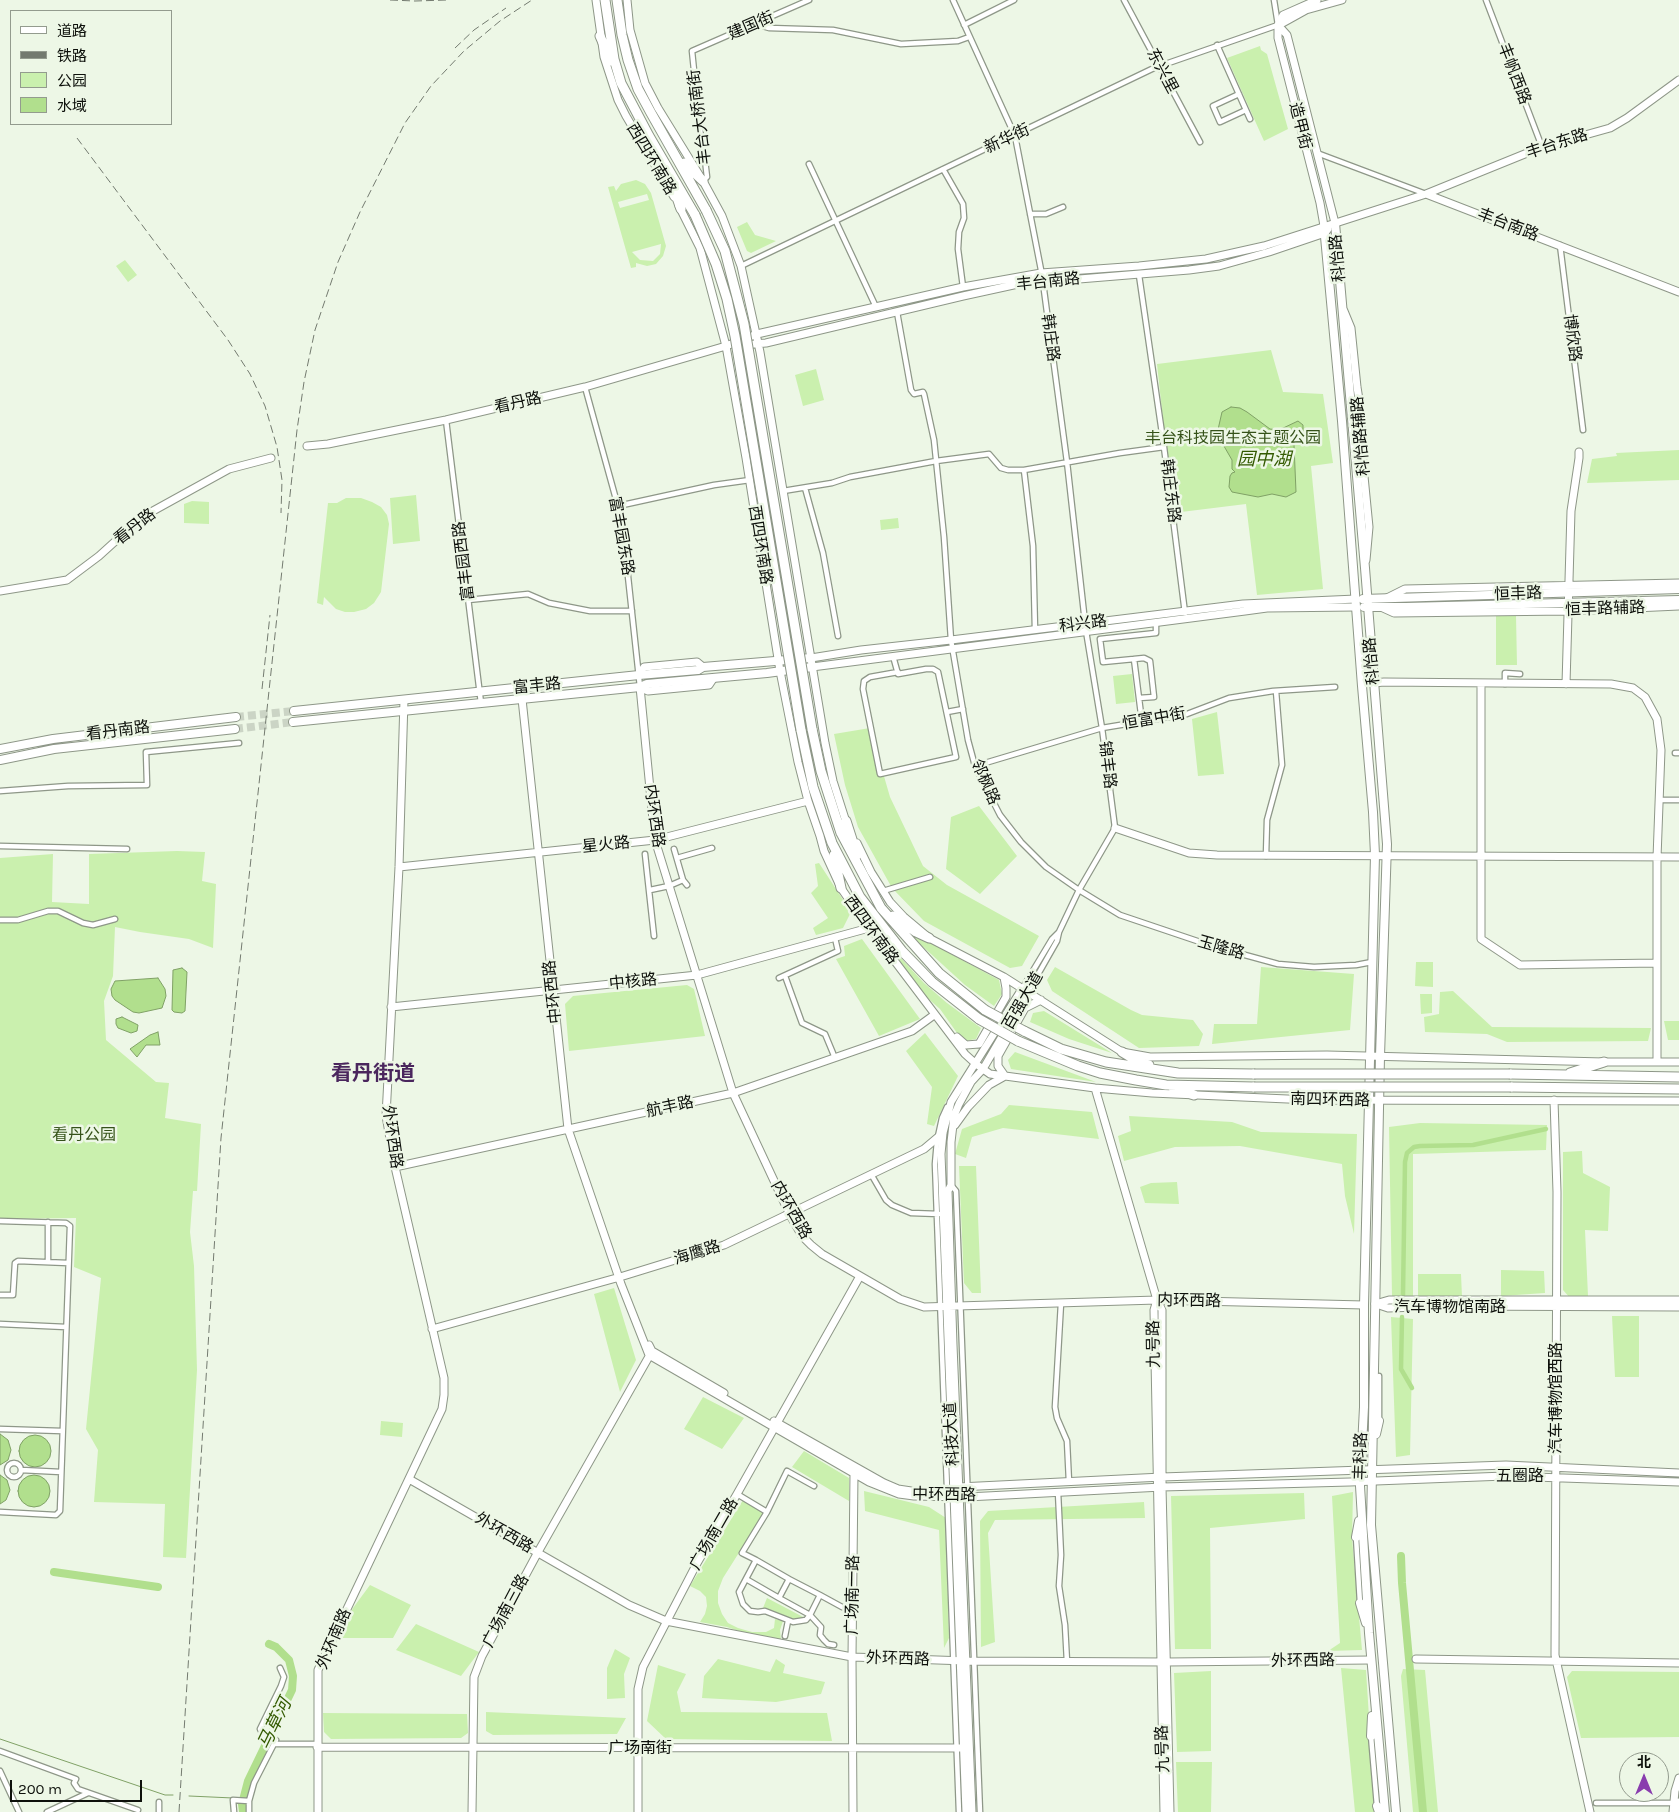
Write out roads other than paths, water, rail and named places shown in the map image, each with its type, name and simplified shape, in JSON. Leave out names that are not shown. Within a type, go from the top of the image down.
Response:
[{"type":"highway","name":"西四环南路","points":[[605,0],[614,59],[621,83],[695,215],[716,264],[727,298],[801,730],[813,787],[832,843],[860,896],[902,951],[932,982],[979,1019],[1018,1041],[1057,1059],[1109,1075],[1156,1083]]},
{"type":"highway","name":"西四环南路","points":[[617,0],[622,35],[638,89],[677,156],[706,210],[725,251],[744,324],[812,729],[821,771],[841,833],[868,886],[882,908],[939,973],[986,1010],[1061,1049],[1106,1062],[1178,1073]]},
{"type":"highway","points":[[600,36],[621,83]]},
{"type":"highway","points":[[677,156],[703,181]]},
{"type":"highway","points":[[666,164],[680,209]]},
{"type":"highway","points":[[846,822],[868,886]]},
{"type":"highway","points":[[832,843],[840,888]]},
{"type":"highway","points":[[860,896],[865,916],[880,942]]},
{"type":"highway","points":[[882,908],[916,932],[930,938]]},
{"type":"highway","points":[[1122,1052],[1137,1061],[1178,1073],[1510,1074],[1679,1077]]},
{"type":"highway","points":[[1563,1075],[1604,1062]]},
{"type":"highway","points":[[1156,1083],[1254,1087],[1679,1089]]},
{"type":"highway","points":[[1156,1083],[1194,1095]]},
{"type":"main road","name":"科怡路","points":[[1335,224],[1368,603],[1387,855],[1380,1100]]},
{"type":"main road","name":"科怡路","points":[[1324,230],[1342,421],[1373,812],[1375,855],[1368,1100]]},
{"type":"main road","name":"恒丰路","points":[[1356,603],[1368,603],[1387,598],[1569,589],[1679,589]]},
{"type":"main road","name":"恒丰路","points":[[1368,603],[1383,607],[1568,607],[1679,600]]},
{"type":"main road","name":"富丰路","points":[[294,711],[698,670],[703,666],[811,658]]},
{"type":"main road","name":"富丰路","points":[[404,710],[640,687],[647,684],[712,679],[812,666]]},
{"type":"main road","points":[[293,722],[404,710]]},
{"type":"main road","name":"看丹南路","points":[[0,750],[53,739],[236,717]]},
{"type":"main road","name":"看丹南路","points":[[0,760],[54,749],[235,729]]},
{"type":"main road","name":"丰科路","points":[[1368,1100],[1364,1407],[1360,1481],[1369,1634],[1385,1812]]},
{"type":"main road","name":"丰科路","points":[[1380,1100],[1371,1525],[1396,1812]]},
{"type":"main road","points":[[1374,1351],[1380,1376]]},
{"type":"main road","points":[[1372,1446],[1379,1421]]},
{"type":"main road","points":[[1356,1537],[1361,1512]]},
{"type":"main road","points":[[1360,1603],[1369,1634]]},
{"type":"main road","points":[[1371,1736],[1375,1699]]},
{"type":"street","name":"西四环南路","points":[[596,0],[600,36],[611,80],[626,116],[680,209],[700,248],[717,308],[745,450],[780,671],[798,762],[824,851],[840,888],[869,928],[965,1054],[983,1069]]},
{"type":"street","name":"西四环南路","points":[[627,0],[630,30],[645,83],[725,222],[741,266],[757,334],[829,763],[846,822],[871,872],[890,902],[904,917],[930,938],[1004,977],[1025,991]]},
{"type":"street","name":"建国街","points":[[692,51],[809,0]]},
{"type":"street","name":"韩庄路","points":[[953,0],[1015,136],[1041,273],[1067,462],[1086,627]]},
{"type":"street","points":[[964,25],[1014,0]]},
{"type":"street","name":"东兴里","points":[[1124,0],[1200,142]]},
{"type":"street","name":"造甲街","points":[[1274,0],[1278,38],[1320,203],[1324,230]]},
{"type":"street","points":[[1278,25],[1283,15],[1317,0]]},
{"type":"street","points":[[1278,25],[1306,10],[1342,0]]},
{"type":"street","name":"丰帆西路","points":[[1486,0],[1542,148]]},
{"type":"street","points":[[756,24],[769,28],[833,30],[901,44],[958,41],[969,38]]},
{"type":"street","name":"新华街","points":[[741,266],[1158,66],[1278,25]]},
{"type":"street","name":"造甲街","points":[[1278,25],[1287,35],[1335,224]]},
{"type":"street","points":[[1217,45],[1250,120]]},
{"type":"street","name":"丰台大桥南街","points":[[692,51],[701,138],[706,160],[707,178],[703,181]]},
{"type":"street","name":"丰台东路","points":[[1426,194],[1542,148],[1610,128],[1679,80]]},
{"type":"street","points":[[1239,94],[1213,106],[1220,122],[1246,110]]},
{"type":"street","name":"造甲街","points":[[1317,153],[1426,194]]},
{"type":"street","points":[[809,164],[876,307]]},
{"type":"street","points":[[943,169],[964,204],[964,218],[959,232],[958,249],[963,287]]},
{"type":"street","name":"丰台南路","points":[[726,346],[758,344],[991,290],[1042,282],[1139,275],[1226,264],[1269,252],[1335,224],[1426,194],[1679,292]]},
{"type":"street","points":[[1030,214],[1046,214],[1062,207]]},
{"type":"street","name":"丰台南路","points":[[726,346],[757,334],[963,287],[1041,273],[1155,264],[1219,256],[1324,230]]},
{"type":"street","name":"博欣路","points":[[1560,246],[1584,430]]},
{"type":"street","name":"韩庄东路","points":[[1139,275],[1186,615]]},
{"type":"street","points":[[717,308],[726,317],[736,318],[749,314],[750,306]]},
{"type":"street","name":"邻枫路","points":[[896,312],[911,390],[914,394],[923,392],[924,394],[934,440],[944,538],[951,640],[962,709],[975,766],[1000,815],[1021,842],[1046,867],[1079,890]]},
{"type":"street","name":"看丹路","points":[[307,446],[328,444],[446,420],[585,387],[726,346]]},
{"type":"street","name":"富丰园东路","points":[[585,387],[622,521],[640,687]]},
{"type":"street","name":"富丰园西路","points":[[446,420],[481,703]]},
{"type":"street","points":[[745,450],[776,444]]},
{"type":"street","points":[[783,491],[936,461],[989,454],[1000,468],[1024,470],[1164,447]]},
{"type":"street","points":[[1566,684],[1570,512],[1579,452]]},
{"type":"street","name":"看丹路","points":[[0,591],[67,580],[99,556],[142,517],[229,469],[271,458]]},
{"type":"street","points":[[1024,470],[1033,546],[1035,630]]},
{"type":"street","points":[[618,506],[714,485],[750,480]]},
{"type":"street","points":[[806,488],[823,553],[838,636]]},
{"type":"street","name":"恒丰路辅路","points":[[1569,589],[1679,582]]},
{"type":"street","points":[[468,600],[528,594],[549,603],[590,611],[632,610]]},
{"type":"street","name":"科兴路","points":[[812,666],[953,648],[1086,627],[1186,615],[1263,602],[1356,603]]},
{"type":"street","name":"恒丰路辅路","points":[[1568,607],[1679,606]]},
{"type":"street","name":"科兴路","points":[[811,658],[861,650],[1035,630],[1156,622],[1186,615]]},
{"type":"street","points":[[1139,698],[1154,697],[1150,661],[1144,658],[1103,662],[1100,639],[1156,633],[1156,622]]},
{"type":"street","name":"锦丰路","points":[[1086,627],[1115,828]]},
{"type":"street","points":[[775,640],[807,636]]},
{"type":"street","points":[[893,656],[898,673]]},
{"type":"street","points":[[1134,659],[1142,722]]},
{"type":"street","points":[[933,669],[938,672],[947,712],[956,757],[880,774],[862,689],[864,681],[870,677],[933,669]]},
{"type":"street","points":[[1505,684],[1505,674],[1520,674]]},
{"type":"street","points":[[1374,683],[1611,684],[1633,688],[1645,697],[1658,719],[1661,750],[1658,858],[1657,1062]]},
{"type":"street","points":[[1481,684],[1480,939],[1520,965],[1657,962]]},
{"type":"street","name":"内环西路","points":[[640,687],[655,840],[669,886],[733,1093],[790,1214],[802,1236],[811,1245],[900,1299],[924,1307],[1157,1300],[1364,1305]]},
{"type":"street","name":"恒富中街","points":[[975,766],[1102,728],[1187,714],[1229,698],[1276,691],[1335,687]]},
{"type":"street","points":[[1266,856],[1267,820],[1282,765],[1276,691]]},
{"type":"street","name":"中环西路","points":[[522,699],[568,1129],[620,1277],[626,1284],[650,1353],[856,1471],[878,1487],[899,1494],[914,1496],[1069,1482],[1159,1477],[1361,1470]]},
{"type":"street","name":"外环西路","points":[[404,700],[399,866],[386,1116],[395,1167],[444,1378],[442,1410],[409,1480],[629,1605],[666,1621],[852,1657],[1067,1662],[1371,1660]]},
{"type":"street","points":[[947,712],[962,709]]},
{"type":"street","points":[[0,791],[68,786],[147,786],[146,752],[239,744]]},
{"type":"street","points":[[1660,800],[1679,800]]},
{"type":"street","name":"星火路","points":[[399,866],[655,840],[808,801]]},
{"type":"street","points":[[1079,890],[1115,828],[1189,853],[1217,855],[1679,857]]},
{"type":"street","points":[[0,846],[127,849]]},
{"type":"street","points":[[677,858],[712,848]]},
{"type":"street","points":[[674,849],[683,880],[687,885]]},
{"type":"street","points":[[645,854],[654,936]]},
{"type":"street","points":[[883,891],[930,877]]},
{"type":"street","points":[[650,890],[669,886],[683,880]]},
{"type":"street","name":"百强大道","points":[[983,1069],[1052,939],[1059,932],[1079,890]]},
{"type":"street","name":"玉隆路","points":[[1079,890],[1120,915],[1212,946],[1278,964],[1314,967],[1356,965],[1372,962]]},
{"type":"street","points":[[0,920],[18,920],[58,910],[93,925],[115,919]]},
{"type":"street","name":"中核路","points":[[391,1007],[697,975],[869,928]]},
{"type":"street","points":[[780,978],[838,951],[835,938]]},
{"type":"street","points":[[785,976],[802,1023],[825,1034],[834,1058]]},
{"type":"street","points":[[971,1082],[979,1044],[1006,997],[1004,977]]},
{"type":"street","points":[[1025,991],[1122,1052],[1150,1057],[1380,1056],[1604,1062],[1679,1062]]},
{"type":"street","name":"百强大道","points":[[976,1064],[1025,991]]},
{"type":"street","points":[[952,1129],[960,1117],[989,1085],[1005,1076],[998,1066],[998,1056],[1025,1008],[1041,1000]]},
{"type":"street","name":"航丰路","points":[[395,1167],[733,1093],[912,1031],[934,1015]]},
{"type":"street","points":[[944,1026],[951,1029],[961,1042],[966,1045],[979,1044]]},
{"type":"street","name":"科技大道","points":[[950,1307],[940,1214],[940,1136],[951,1102],[964,1079],[976,1064]]},
{"type":"street","name":"科技大道","points":[[972,1812],[955,1492],[948,1191],[951,1185],[950,1157],[954,1116],[971,1082],[983,1069]]},
{"type":"street","name":"南四环西路","points":[[983,1069],[990,1074],[1095,1088],[1194,1095],[1310,1100],[1679,1100]]},
{"type":"street","name":"九号路","points":[[1095,1088],[1157,1300],[1162,1310],[1159,1487],[1170,1812]]},
{"type":"street","name":"汽车博物馆西路","points":[[1554,1100],[1556,1192],[1555,1655],[1590,1812]]},
{"type":"street","name":"海鹰路","points":[[432,1329],[620,1277],[724,1245],[924,1149],[940,1136]]},
{"type":"street","points":[[871,1174],[886,1200],[892,1205],[904,1211],[940,1214]]},
{"type":"street","points":[[0,1221],[66,1223],[70,1226],[60,1511],[56,1515],[0,1512]]},
{"type":"street","points":[[48,1222],[48,1262]]},
{"type":"street","points":[[0,1295],[13,1296],[15,1263],[18,1261],[68,1262]]},
{"type":"street","name":"广场南二路","points":[[638,1812],[638,1688],[643,1667],[696,1565],[860,1276]]},
{"type":"street","name":"汽车博物馆南路","points":[[1375,1304],[1388,1308],[1679,1300]]},
{"type":"street","points":[[1062,1303],[1055,1407],[1057,1418],[1067,1441],[1069,1482]]},
{"type":"street","name":"汽车博物馆南路","points":[[1556,1303],[1679,1306]]},
{"type":"street","points":[[950,1307],[955,1492],[963,1661],[980,1812]]},
{"type":"street","points":[[0,1324],[66,1327]]},
{"type":"street","name":"广场南三路","points":[[472,1812],[474,1677],[482,1656],[650,1353]]},
{"type":"street","name":"丰科路","points":[[1379,1421],[1380,1376]]},
{"type":"street","points":[[0,1429],[62,1431]]},
{"type":"street","points":[[15,1463],[19,1465],[21,1470],[18,1476],[14,1477],[9,1476],[7,1470],[8,1465],[15,1463]]},
{"type":"street","name":"五圈路","points":[[1361,1470],[1506,1465],[1679,1473]]},
{"type":"street","points":[[0,1469],[7,1470]]},
{"type":"street","points":[[21,1470],[61,1472]]},
{"type":"street","name":"广场南一路","points":[[853,1812],[852,1657],[856,1471]]},
{"type":"street","points":[[814,1486],[787,1472],[767,1512],[742,1553],[842,1608],[853,1609]]},
{"type":"street","name":"五圈路","points":[[1360,1481],[1505,1476],[1679,1482]]},
{"type":"street","name":"外环南路","points":[[318,1812],[318,1670],[409,1480]]},
{"type":"street","name":"中环西路","points":[[955,1492],[967,1497],[1159,1487],[1360,1481]]},
{"type":"street","points":[[1058,1492],[1061,1555],[1059,1586],[1065,1625],[1067,1662]]},
{"type":"street","points":[[737,1494],[767,1512]]},
{"type":"street","points":[[963,1661],[967,1497]]},
{"type":"street","points":[[1356,1537],[1360,1603]]},
{"type":"street","points":[[756,1560],[739,1592],[743,1604],[750,1611],[765,1611],[788,1621],[800,1622],[806,1620],[810,1615],[820,1595]]},
{"type":"street","points":[[746,1579],[810,1615],[821,1627],[820,1635],[828,1644],[834,1645]]},
{"type":"street","points":[[779,1598],[790,1579]]},
{"type":"street","points":[[785,1636],[788,1621]]},
{"type":"street","points":[[1416,1659],[1679,1663]]},
{"type":"street","name":"科技大道","points":[[963,1661],[960,1748],[966,1812]]},
{"type":"street","name":"九号路","points":[[1164,1662],[1164,1812]]},
{"type":"street","points":[[280,1668],[284,1678],[260,1729],[263,1734],[275,1742],[317,1746]]},
{"type":"street","points":[[1371,1736],[1378,1809]]},
{"type":"street","points":[[249,1812],[249,1800],[254,1783],[275,1742]]},
{"type":"street","name":"广场南街","points":[[317,1746],[472,1748],[960,1748]]},
{"type":"street","points":[[960,1748],[960,1812]]},
{"type":"street","points":[[0,1751],[76,1779],[74,1782],[78,1789],[138,1810]]},
{"type":"street","points":[[0,1771],[19,1812]]},
{"type":"street","points":[[1679,1778],[1677,1803],[1679,1812]]},
{"type":"street","points":[[47,1812],[88,1793]]},
{"type":"street","points":[[234,1812],[234,1800],[249,1800]]},
{"type":"street","points":[[159,1802],[159,1812]]},
{"type":"street","points":[[1596,1803],[1677,1803]]},
{"type":"street","points":[[1673,1812],[1677,1803]]},
{"type":"water","name":"园中湖","points":[[1231,407],[1240,408],[1270,429],[1279,430],[1298,421],[1303,425],[1303,433],[1294,445],[1296,492],[1286,497],[1272,494],[1258,497],[1232,492],[1229,487],[1230,476],[1235,472],[1232,469],[1232,460],[1217,434],[1222,412]]},
{"type":"water","points":[[182,968],[187,972],[185,1011],[182,1013],[172,1010],[173,970]]},
{"type":"water","points":[[158,978],[165,989],[166,996],[162,1008],[139,1013],[133,1012],[112,996],[111,989],[115,981]]},
{"type":"water","points":[[122,1017],[138,1025],[137,1031],[131,1033],[118,1028],[116,1019]]},
{"type":"water","points":[[158,1032],[160,1045],[146,1045],[137,1057],[130,1049],[150,1035]]},
{"type":"water","points":[[0,1434],[8,1440],[11,1450],[8,1460],[0,1465]]},
{"type":"water","points":[[35,1435],[47,1439],[51,1451],[47,1463],[35,1467],[23,1463],[19,1451],[23,1439]]},
{"type":"water","points":[[0,1475],[7,1480],[10,1490],[6,1500],[0,1504]]},
{"type":"water","points":[[34,1475],[46,1479],[50,1491],[46,1503],[34,1507],[22,1503],[18,1491],[22,1479]]},
{"type":"waterway","points":[[1403,1295],[1405,1162],[1407,1153],[1414,1147],[1473,1145],[1546,1129]]},
{"type":"waterway","points":[[1402,1317],[1401,1369],[1412,1388]]},
{"type":"waterway","points":[[1401,1556],[1423,1812]]},
{"type":"waterway","name":"马草河","points":[[54,1572],[158,1587]]},
{"type":"waterway","name":"马草河","points":[[243,1812],[242,1804],[248,1781],[292,1690],[293,1676],[289,1660],[276,1647],[269,1644]]},
{"type":"waterway","points":[[0,1739],[165,1795],[173,1795]]},
{"type":"waterway","points":[[189,1796],[233,1798]]},
{"type":"tunnel","points":[[236,717],[294,711]]},
{"type":"tunnel","points":[[235,729],[293,722]]},
{"type":"railway","points":[[390,0],[447,0]]},
{"type":"railway","points":[[179,1812],[221,1138],[297,430],[304,382],[315,330],[338,262],[360,212],[405,123],[431,86],[464,51],[500,21],[532,0]]},
{"type":"railway","points":[[455,48],[474,30],[506,8]]},
{"type":"railway","points":[[77,138],[228,340],[250,374],[265,406],[277,447],[282,480],[281,513]]},
{"type":"railway","points":[[262,689],[270,615]]},
{"type":"district","name":"看丹街道","points":[[373,1074]]},
{"type":"park label","name":"丰台科技园生态主题公园","points":[[1233,438]]},
{"type":"park label","name":"看丹公园","points":[[84,1135]]}]
